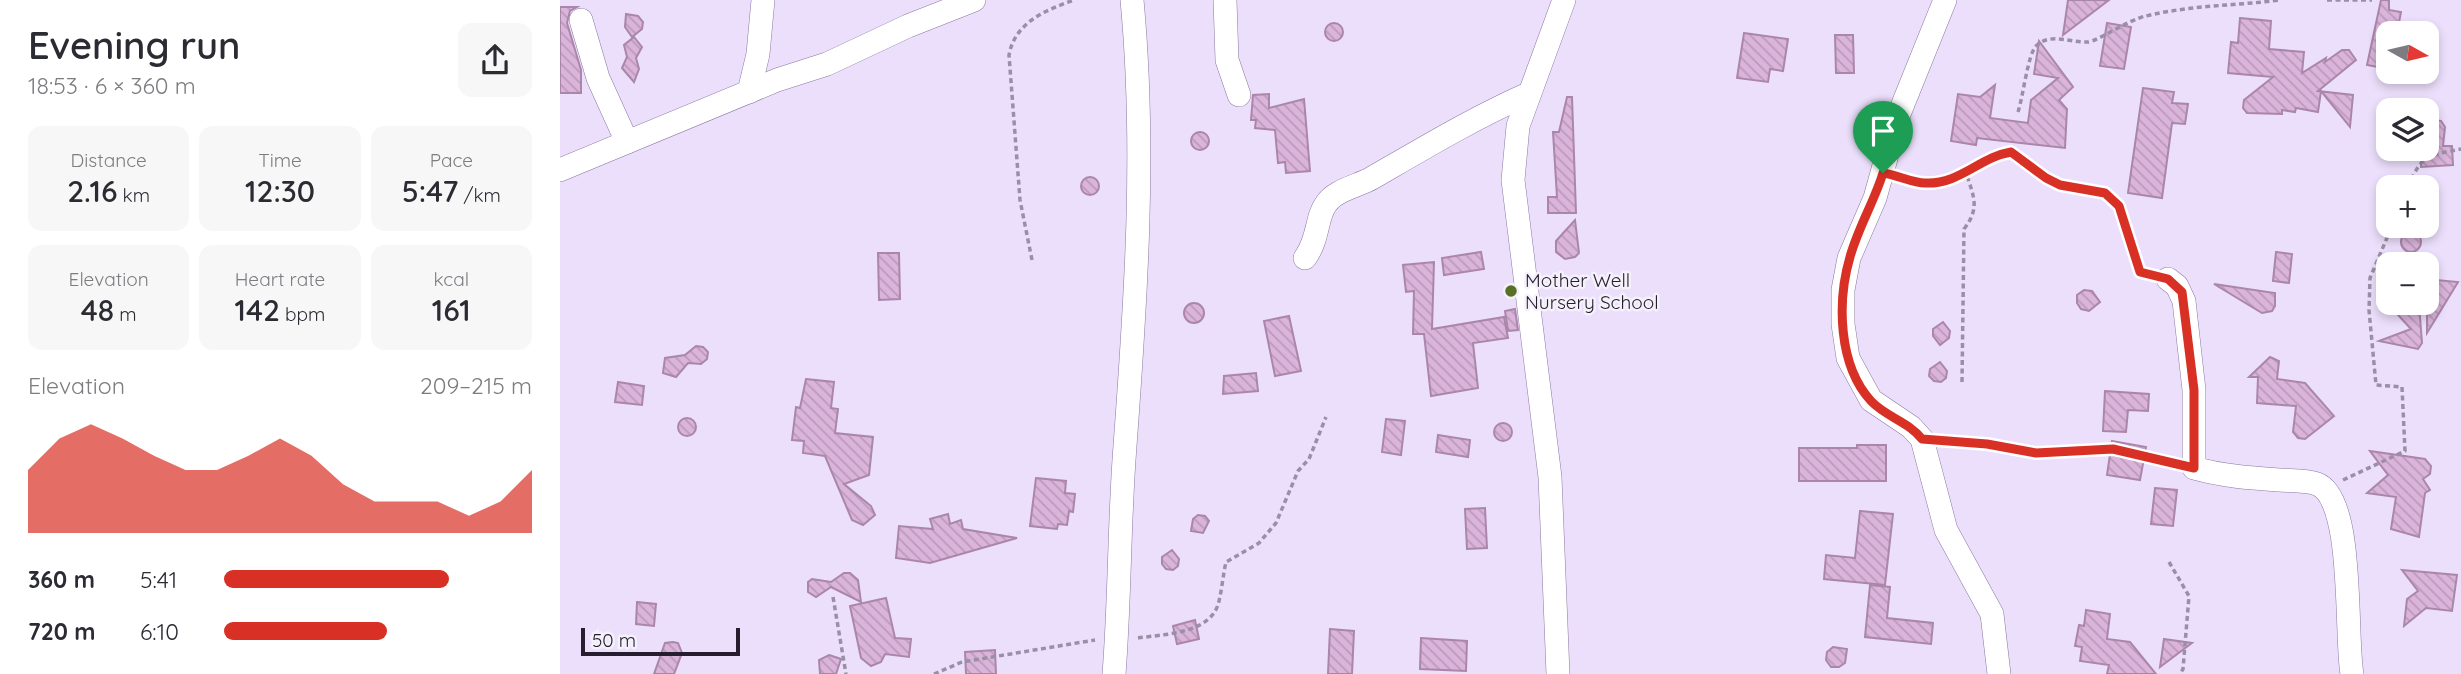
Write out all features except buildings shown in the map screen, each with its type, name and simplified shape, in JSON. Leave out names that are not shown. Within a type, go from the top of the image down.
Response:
[{"type":"street","points":[[749,92],[758,54],[763,0]]},
{"type":"street","points":[[560,170],[749,92],[827,64],[908,26],[974,0]]},
{"type":"street","points":[[1114,674],[1125,446],[1139,250],[1136,41],[1132,0]]},
{"type":"street","points":[[1225,0],[1227,60],[1239,95]]},
{"type":"street","points":[[1558,674],[1555,539],[1544,407],[1513,180],[1518,127],[1564,0]]},
{"type":"street","points":[[1945,0],[1897,119],[1883,173],[1849,258],[1843,290],[1848,358],[1871,400],[1910,427],[1922,439],[1946,530],[1992,614],[1999,674]]},
{"type":"street","points":[[581,20],[598,78],[627,142]]},
{"type":"street","points":[[1305,258],[1318,236],[1323,209],[1332,197],[1369,180],[1479,116],[1528,94]]},
{"type":"street","points":[[2168,279],[2177,286],[2184,301],[2194,390],[2194,468],[2230,476],[2309,482],[2325,489],[2336,506],[2342,528],[2352,674]]},
{"type":"path","points":[[1032,260],[1020,200],[1009,55],[1011,43],[1022,27],[1047,10],[1074,0]]},
{"type":"path","points":[[2018,113],[2025,91],[2030,56],[2039,42],[2052,38],[2091,43],[2115,27],[2143,16],[2202,4],[2234,6],[2280,0]]},
{"type":"path","points":[[2327,0],[2372,0]]},
{"type":"path","points":[[2413,175],[2418,162],[2427,156],[2461,149]]},
{"type":"path","points":[[1883,173],[1924,183],[1954,179],[1996,154],[2011,152],[2060,185],[2105,193],[2119,206],[2140,272],[2168,279]]},
{"type":"path","points":[[1962,382],[1964,229],[1974,216],[1977,204],[1966,172]]},
{"type":"path","points":[[2325,489],[2405,451],[2402,387],[2376,385],[2369,310],[2370,278],[2387,238]]},
{"type":"path","points":[[937,674],[962,662],[1086,640],[1116,641],[1197,627],[1212,617],[1219,603],[1226,562],[1259,543],[1276,523],[1298,471],[1309,459],[1326,417]]},
{"type":"path","points":[[1922,439],[1987,444],[2036,453],[2113,449],[2194,468]]},
{"type":"path","points":[[2169,562],[2189,596],[2183,669],[2180,674]]},
{"type":"path","points":[[833,597],[846,674]]},
{"type":"place","name":"Mother Well Nursery School","points":[[1511,291]]},
{"type":"route","points":[[2011,152],[2060,185],[2105,193],[2119,206],[2134,263],[2140,272],[2168,279],[2182,292],[2194,390],[2194,468],[2113,449],[2036,453],[2008,450],[1987,444],[1922,439],[1916,431],[1871,400],[1848,358],[1843,324],[1843,290],[1849,258],[1883,173],[1906,176],[1924,183],[1954,179],[1996,154],[2011,152]]}]
